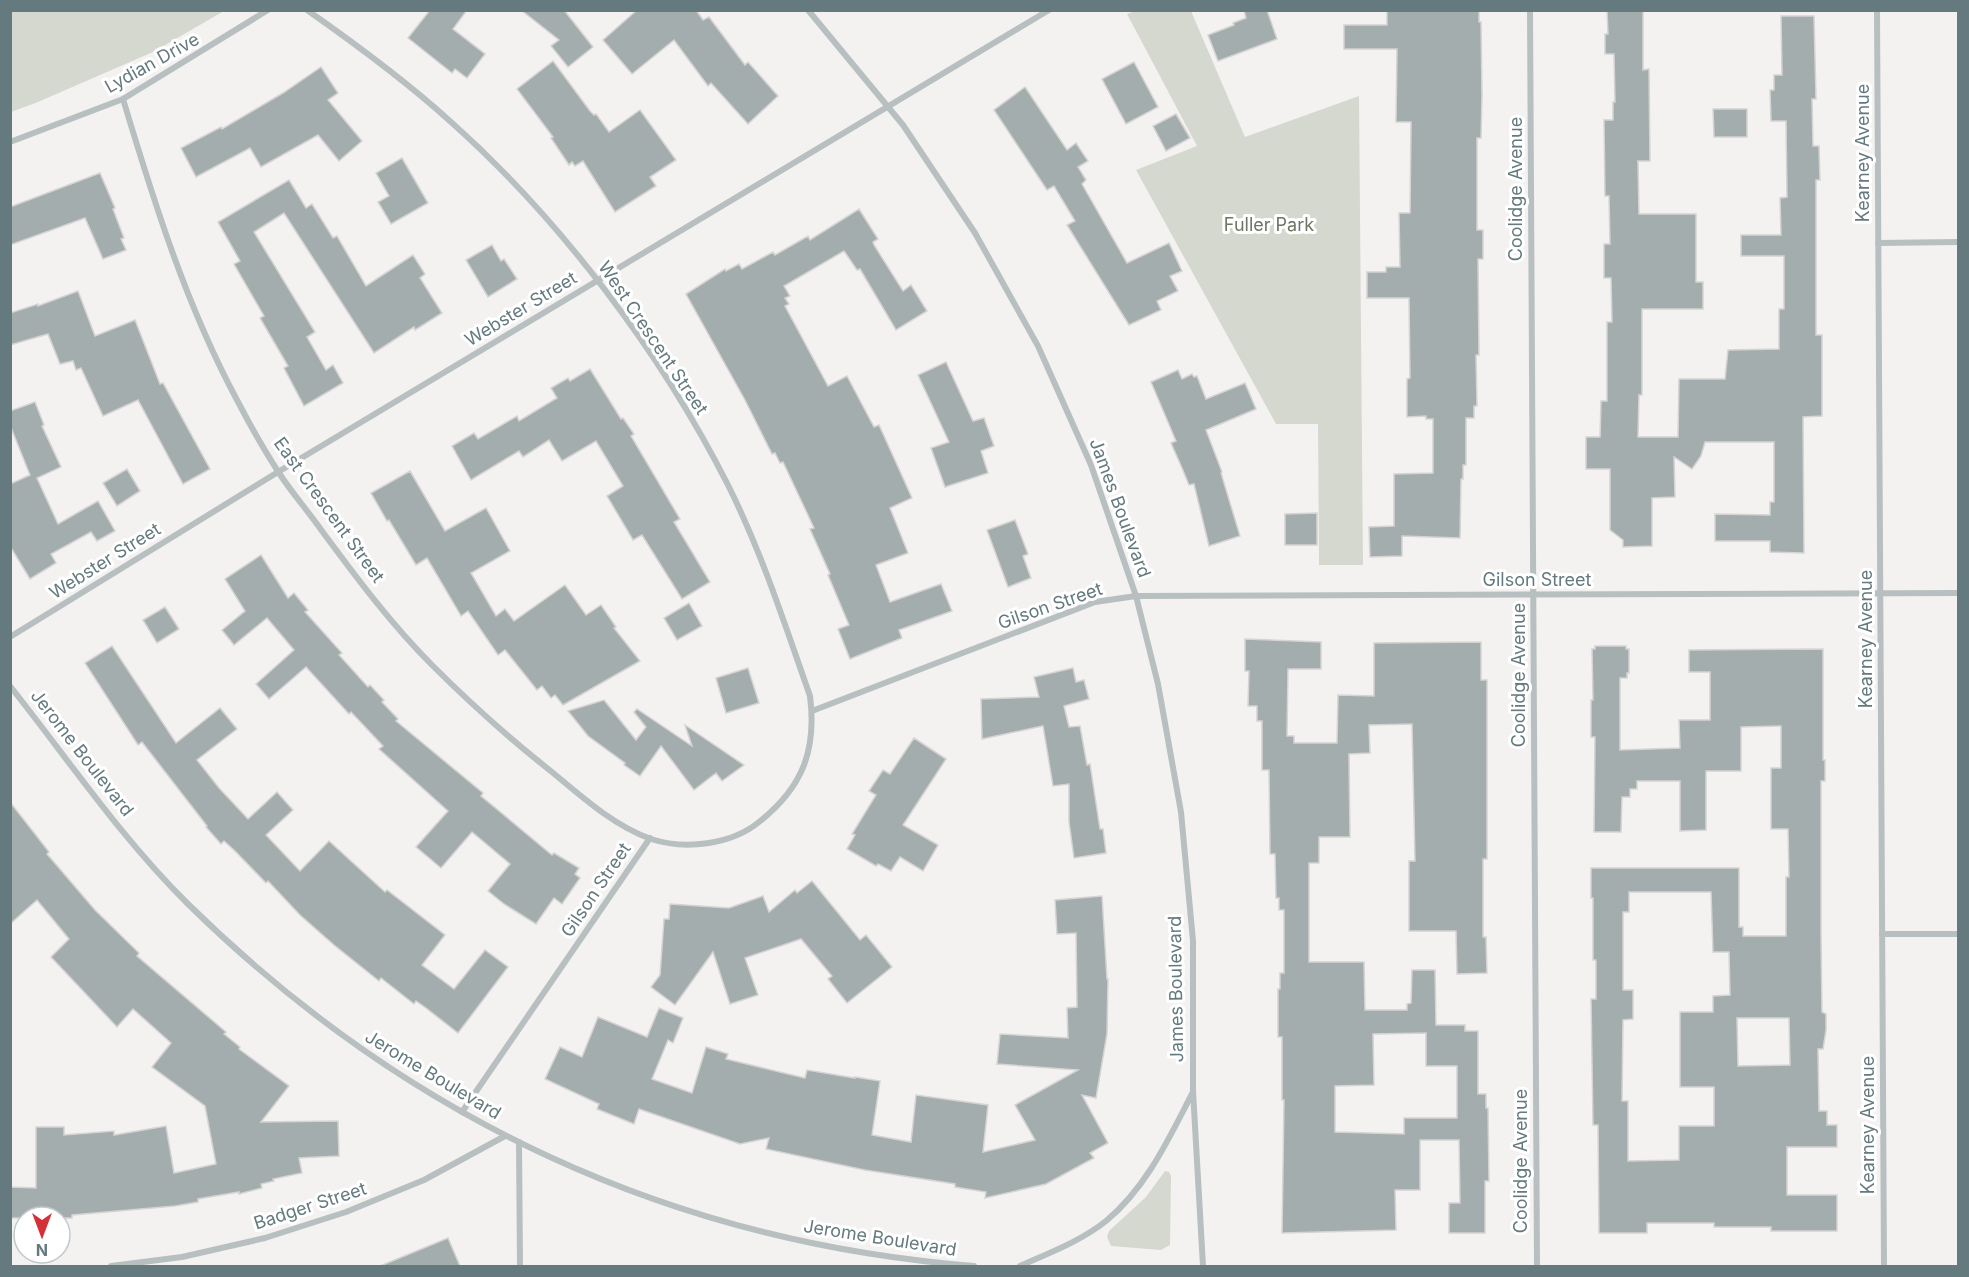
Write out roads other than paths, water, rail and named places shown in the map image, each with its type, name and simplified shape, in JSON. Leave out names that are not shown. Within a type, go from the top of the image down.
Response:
[{"type":"street","name":"Lydian Drive","points":[[10,142],[123,99],[268,10]]},
{"type":"street","name":"West Crescent Street","points":[[307,10],[368,53],[452,122],[529,198],[598,281],[675,391],[728,485],[771,584],[810,696],[812,711]]},
{"type":"street","name":"James Boulevard","points":[[808,10],[888,106],[975,233],[1038,346],[1091,465],[1136,596],[1158,684],[1181,812],[1193,941],[1193,1091],[1203,1266]]},
{"type":"street","name":"Webster Street","points":[[10,637],[278,472],[1049,10]]},
{"type":"street","name":"Coolidge Avenue","points":[[1530,10],[1537,1266]]},
{"type":"street","name":"Kearney Avenue","points":[[1877,10],[1884,1266]]},
{"type":"street","name":"East Crescent Street","points":[[123,99],[153,198],[189,300],[237,400],[278,472],[362,584],[430,663],[505,735],[586,800],[630,830],[650,838]]},
{"type":"street","points":[[1878,243],[1959,242]]},
{"type":"street","name":"Gilson Street","points":[[462,1112],[650,838],[681,844],[703,844],[734,836],[753,826],[778,806],[797,780],[806,760],[811,739],[812,711],[1095,602],[1136,596],[1959,593]]},
{"type":"street","name":"Jerome Boulevard","points":[[10,686],[114,822],[186,902],[265,975],[349,1041],[439,1100],[506,1137],[603,1181],[704,1217],[808,1244],[915,1262],[974,1266]]},
{"type":"street","points":[[1882,934],[1959,934]]},
{"type":"street","name":"James Boulevard","points":[[1020,1266],[1077,1239],[1104,1222],[1128,1200],[1164,1148],[1193,1091]]},
{"type":"street","name":"Badger Street","points":[[111,1266],[182,1257],[244,1243],[346,1212],[424,1180],[506,1137]]},
{"type":"street","points":[[519,1143],[520,1266]]},
{"type":"park label","name":"Fuller Park","points":[[1269,225]]}]
